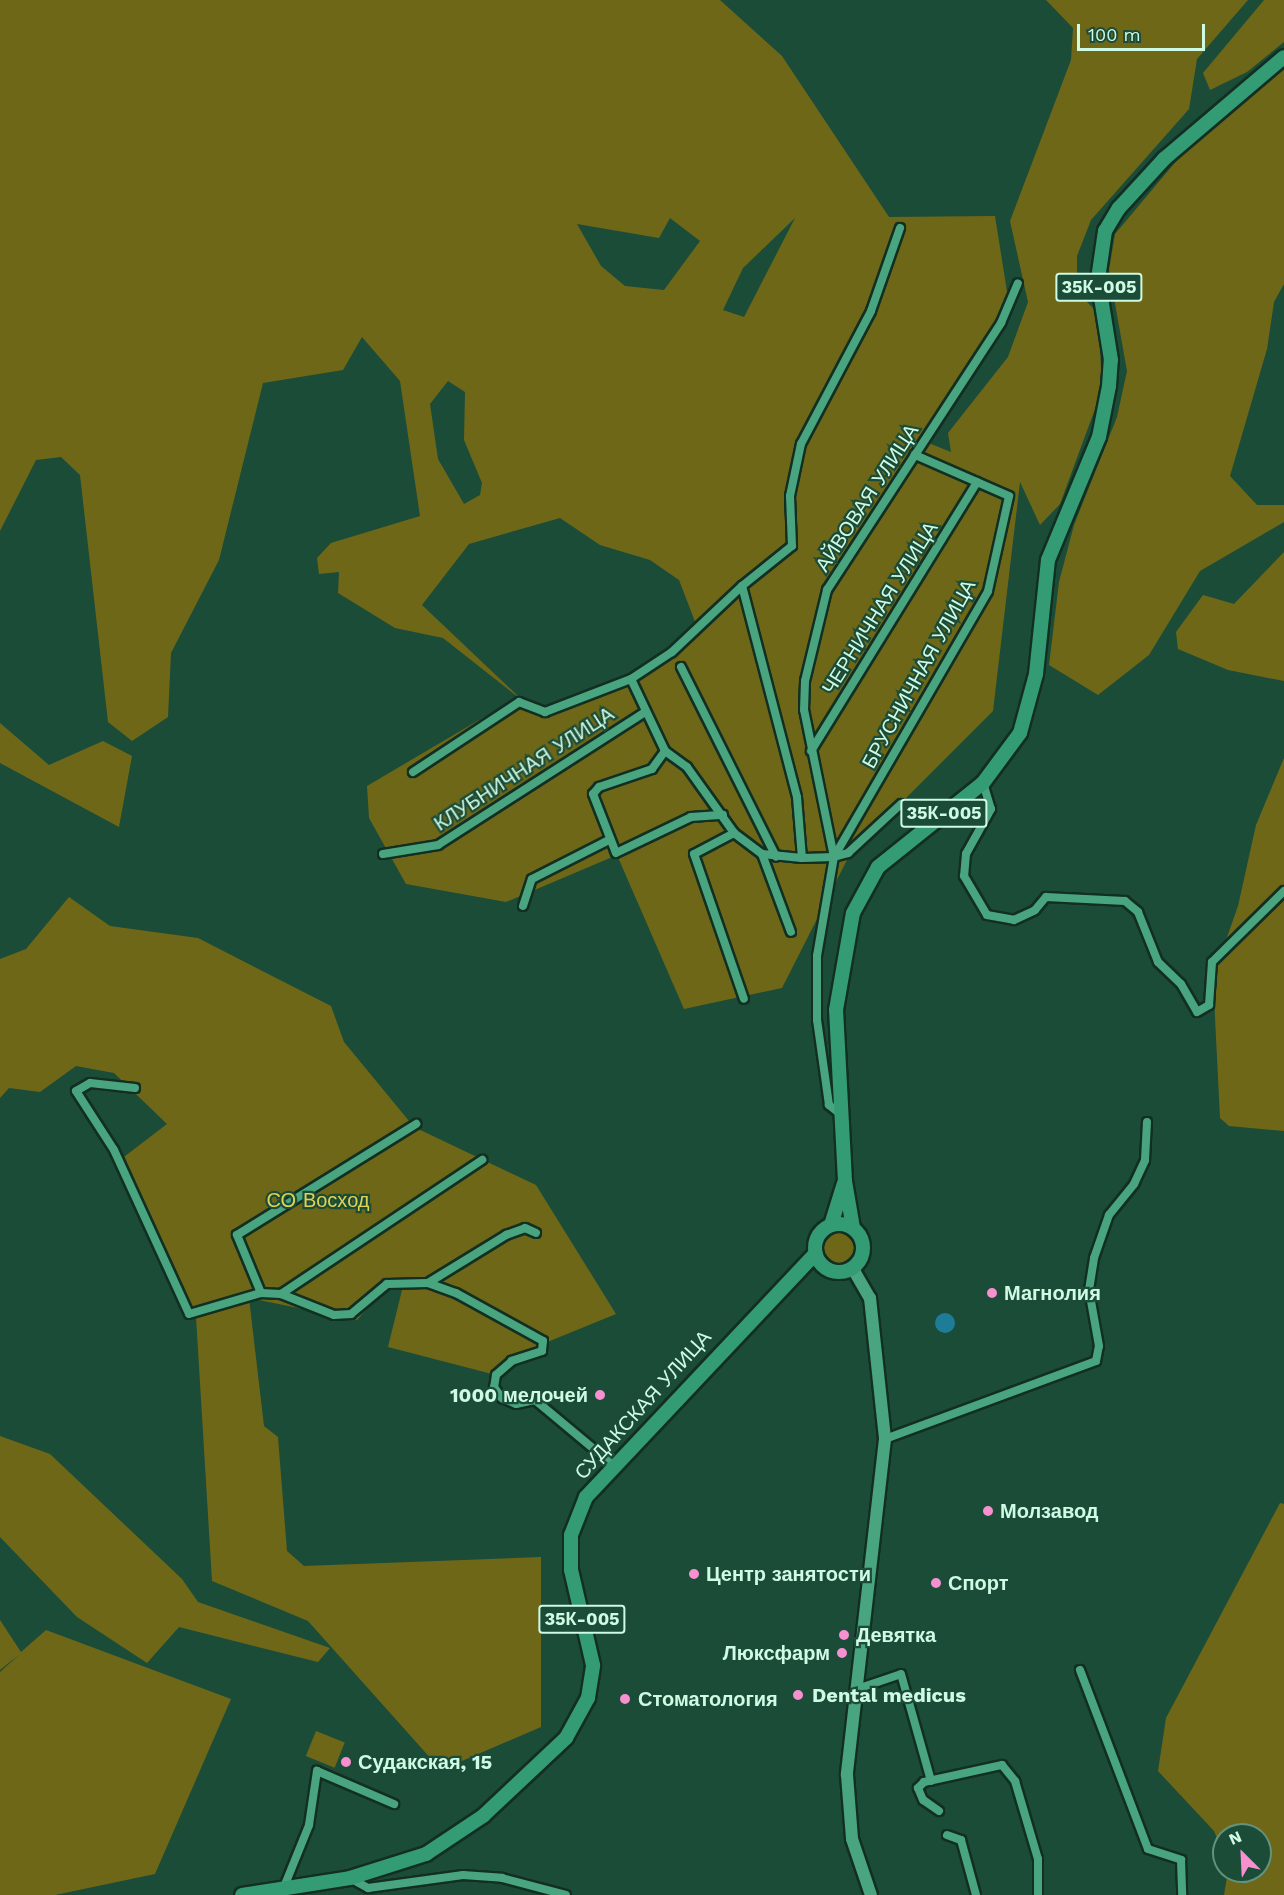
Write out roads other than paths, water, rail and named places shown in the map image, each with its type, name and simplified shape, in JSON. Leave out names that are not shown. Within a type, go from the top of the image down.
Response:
[{"type":"main road","name":"35К-005","points":[[853,1269],[863,1256],[863,1240],[853,1228],[845,1181],[838,978],[863,887],[878,867],[983,783],[1020,733],[1029,706],[1048,560],[1099,437],[1112,360],[1098,279],[1105,231],[1119,208],[1164,159],[1284,57]]},
{"type":"main road","name":"35К-005","points":[[815,1254],[816,1242],[831,1225],[845,1181]]},
{"type":"main road","points":[[831,1225],[853,1228]]},
{"type":"main road","points":[[815,1254],[831,1270],[853,1269],[870,1298],[885,1439],[847,1775],[852,1839],[870,1895]]},
{"type":"main road","name":"СУДАКСКАЯ УЛИЦА","points":[[242,1895],[267,1893],[284,1887],[350,1878],[404,1864],[448,1844],[566,1738],[588,1698],[593,1665],[571,1570],[571,1535],[586,1497],[613,1465],[815,1254]]},
{"type":"street","points":[[413,772],[519,702],[545,712],[631,679],[672,652],[742,586],[792,546],[790,496],[801,444],[871,311],[900,228]]},
{"type":"street","name":"АЙВОВАЯ УЛИЦА","points":[[834,857],[811,751],[805,681],[826,590],[1001,323],[1018,283]]},
{"type":"street","points":[[915,455],[977,482]]},
{"type":"street","name":"ЧЕРНИЧНАЯ УЛИЦА","points":[[811,751],[977,482]]},
{"type":"street","name":"БРУСНИЧНАЯ УЛИЦА","points":[[834,857],[988,591],[1009,496],[977,482]]},
{"type":"street","points":[[742,586],[797,797],[802,858]]},
{"type":"street","points":[[681,667],[776,857]]},
{"type":"street","points":[[631,679],[665,751],[687,767],[734,833],[762,854],[802,858],[834,857],[848,853],[901,804]]},
{"type":"street","name":"КЛУБНИЧНАЯ УЛИЦА","points":[[383,854],[438,845],[645,712]]},
{"type":"street","points":[[665,751],[652,769],[599,787],[593,794],[609,840],[616,853],[692,817],[723,815]]},
{"type":"street","points":[[983,783],[991,809],[966,854],[964,876],[975,899],[987,915],[1014,920],[1035,910],[1046,897],[1118,900],[1134,906],[1158,962],[1181,984],[1197,1012],[1209,1005],[1212,962],[1284,891]]},
{"type":"street","points":[[734,833],[694,854],[744,999]]},
{"type":"street","points":[[523,906],[532,879],[609,840]]},
{"type":"street","points":[[762,854],[791,932]]},
{"type":"street","points":[[834,857],[817,956],[817,1020],[829,1105],[843,1116]]},
{"type":"street","points":[[135,1088],[90,1083],[76,1091],[114,1150],[189,1314],[261,1293],[281,1294],[310,1309],[351,1314],[387,1284],[428,1283],[543,1341],[542,1351],[512,1361],[495,1381],[502,1398],[516,1404],[535,1400],[613,1465]]},
{"type":"street","points":[[885,1439],[1096,1361],[1099,1346],[1089,1290],[1094,1258],[1109,1215],[1134,1184],[1145,1160],[1147,1122]]},
{"type":"street","points":[[261,1293],[237,1235],[416,1124]]},
{"type":"street","points":[[281,1294],[482,1160]]},
{"type":"street","points":[[428,1283],[506,1235],[525,1228],[536,1233]]},
{"type":"street","points":[[1080,1670],[1148,1848],[1177,1854],[1182,1860],[1182,1895]]},
{"type":"street","points":[[857,1689],[901,1674],[931,1781]]},
{"type":"street","points":[[939,1811],[918,1788],[931,1781],[992,1764],[1009,1771],[1038,1859],[1038,1895]]},
{"type":"street","points":[[284,1887],[309,1825],[317,1771],[394,1803]]},
{"type":"street","points":[[947,1835],[961,1840],[976,1895]]},
{"type":"street","points":[[350,1878],[368,1888],[463,1875],[528,1882],[564,1895]]},
{"type":"water","points":[[941,1313],[949,1313],[955,1319],[955,1327],[949,1333],[941,1333],[935,1327],[935,1319]]},
{"type":"place","name":"Магнолия","points":[[992,1293]]},
{"type":"place","name":"1000 мелочей","points":[[600,1395]]},
{"type":"place","name":"Молзавод","points":[[988,1511]]},
{"type":"place","name":"Центр занятости","points":[[694,1574]]},
{"type":"place","name":"Спорт","points":[[936,1583]]},
{"type":"place","name":"Девятка","points":[[844,1635]]},
{"type":"place","name":"Люксфарм","points":[[842,1653]]},
{"type":"place","name":"Dental medicus","points":[[798,1695]]},
{"type":"place","name":"Стоматология","points":[[625,1699]]},
{"type":"place","name":"Судакская, 15","points":[[346,1762]]},
{"type":"park label","name":"СО Восход","points":[[318,1200]]}]
